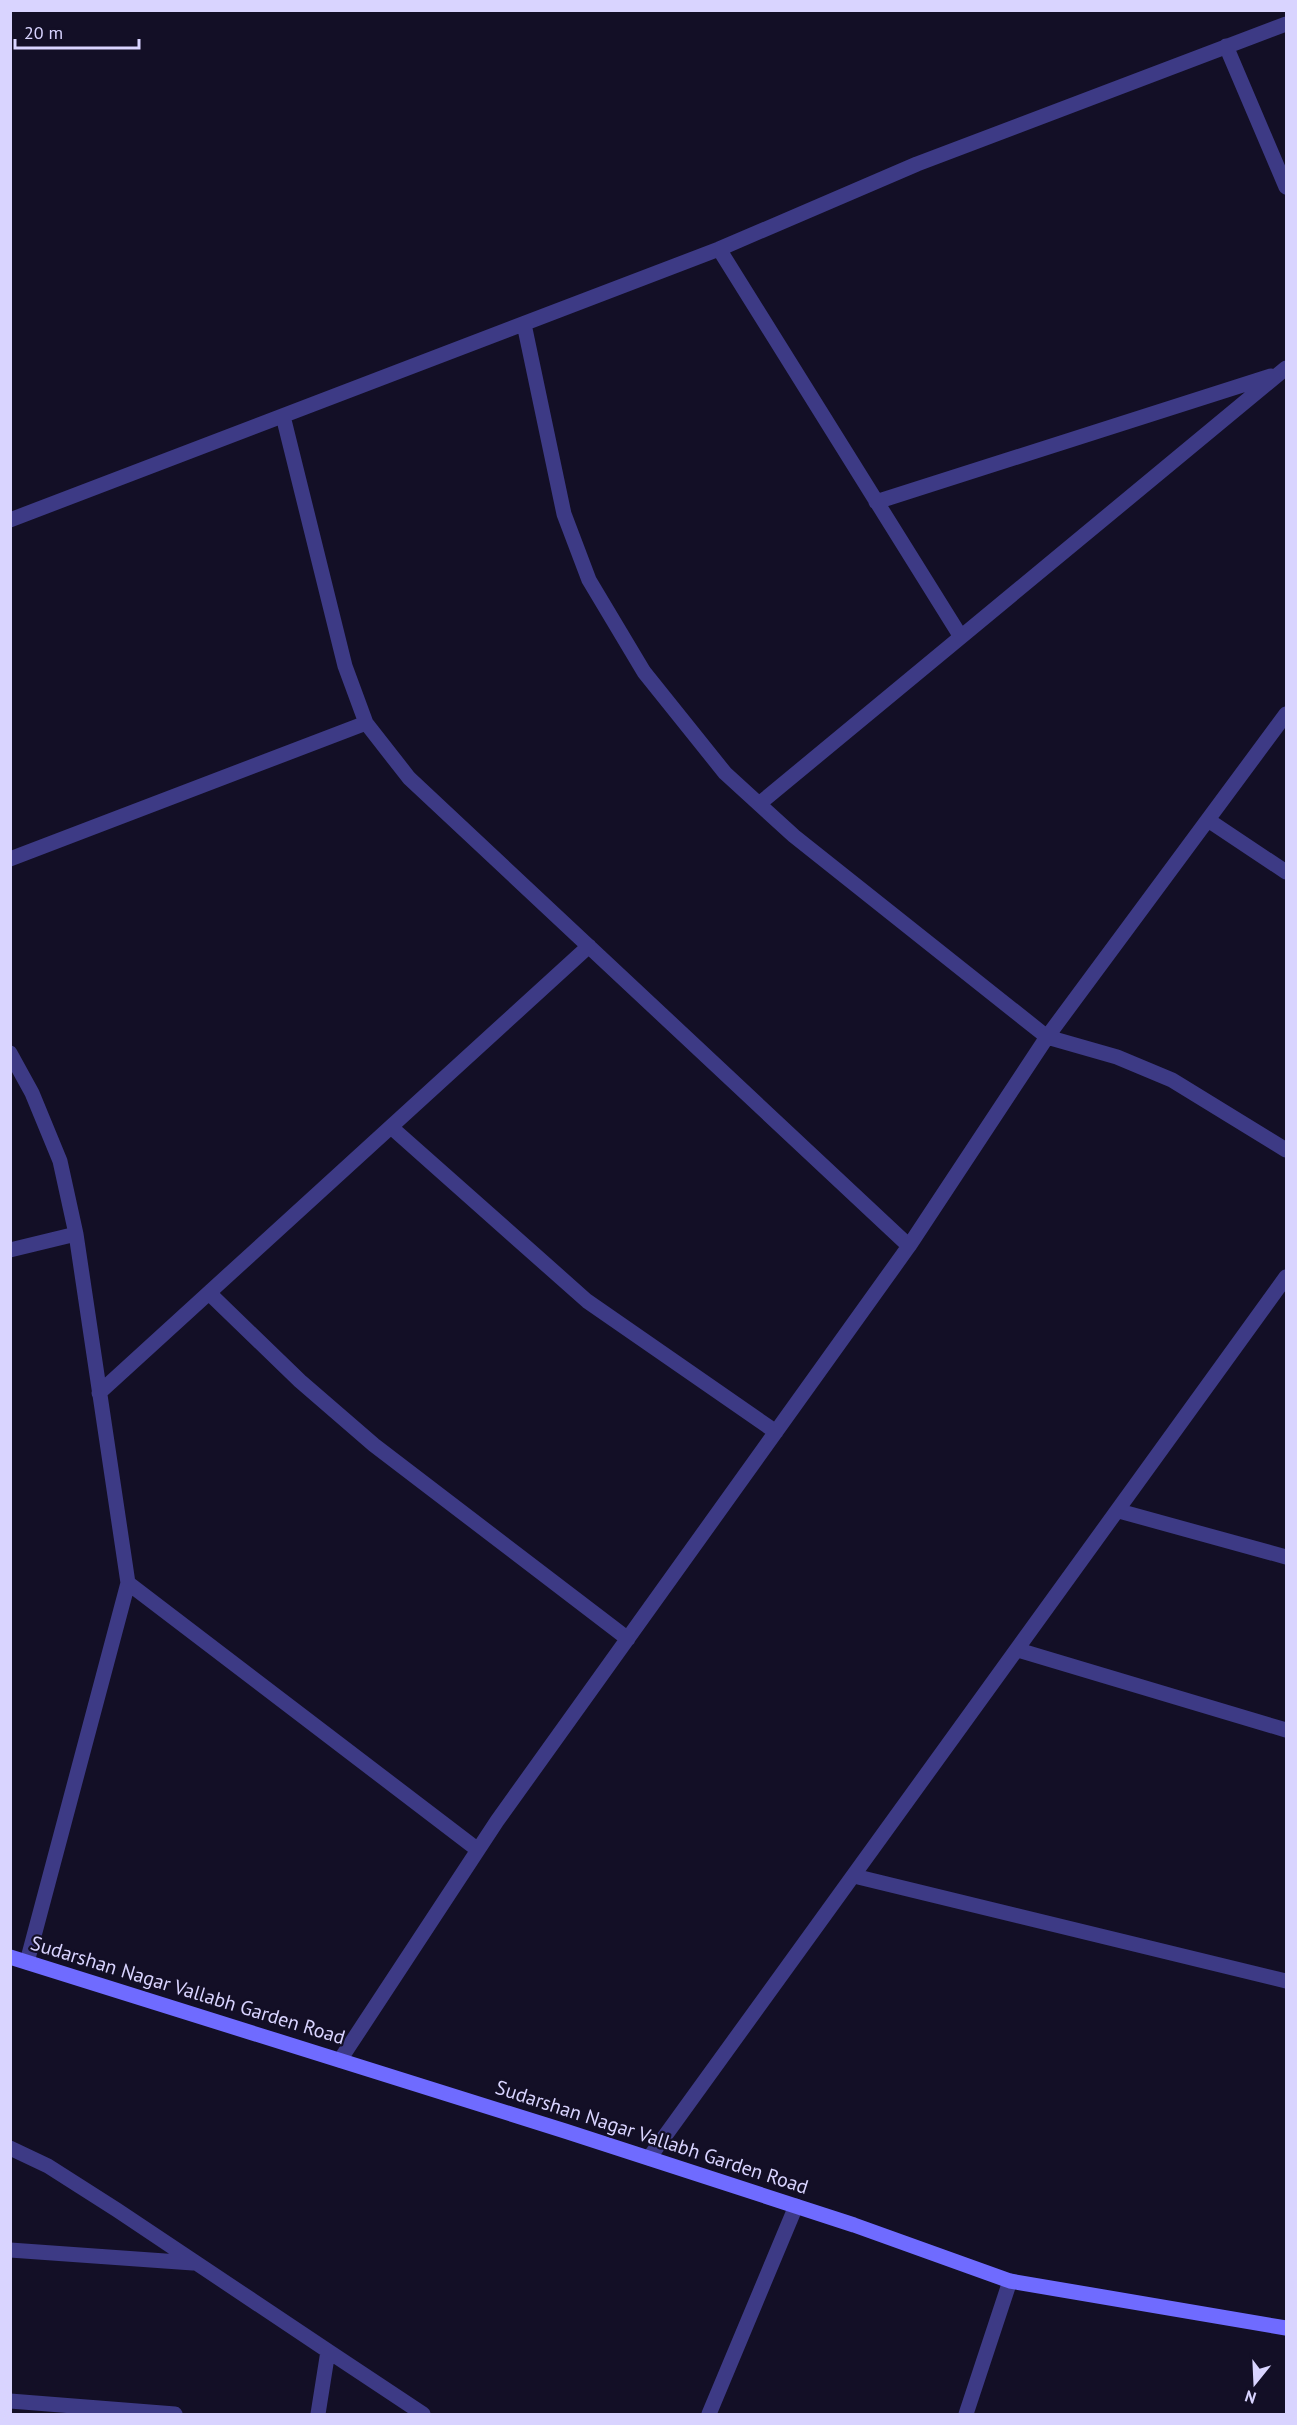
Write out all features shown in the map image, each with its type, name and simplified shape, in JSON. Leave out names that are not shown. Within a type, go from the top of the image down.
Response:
[{"type":"street","points":[[10,520],[719,249],[917,164],[1287,24]]},
{"type":"street","points":[[1226,46],[1287,187]]},
{"type":"street","points":[[719,249],[961,637]]},
{"type":"street","points":[[524,324],[564,514],[589,580],[644,672],[725,773],[794,836],[1047,1037],[1117,1057],[1172,1080],[1287,1150]]},
{"type":"street","points":[[876,502],[1283,371]]},
{"type":"street","points":[[759,804],[1283,371]]},
{"type":"street","points":[[283,416],[345,666],[366,723],[409,778],[909,1246]]},
{"type":"street","points":[[340,2060],[478,1850],[909,1246],[1047,1037],[1287,714]]},
{"type":"street","points":[[10,859],[366,723]]},
{"type":"street","points":[[1208,820],[1287,872]]},
{"type":"street","points":[[99,1393],[589,946]]},
{"type":"street","points":[[10,1053],[32,1093],[60,1161],[76,1234],[128,1583],[27,1962]]},
{"type":"street","points":[[391,1127],[587,1302],[776,1432]]},
{"type":"street","points":[[10,1250],[76,1234]]},
{"type":"street","points":[[649,2158],[1287,1277]]},
{"type":"street","points":[[209,1293],[300,1381],[374,1445],[628,1639]]},
{"type":"street","points":[[1119,1512],[1287,1557]]},
{"type":"street","points":[[128,1583],[478,1850]]},
{"type":"street","points":[[1018,1650],[1287,1730]]},
{"type":"street","points":[[854,1876],[1287,1981]]},
{"type":"street","name":"Sudarshan Nagar Vallabh Garden Road","points":[[10,1957],[649,2158],[796,2206],[1010,2281],[1287,2328]]},
{"type":"street","points":[[10,2148],[48,2166],[423,2415]]},
{"type":"street","points":[[709,2415],[796,2206]]},
{"type":"street","points":[[10,2250],[196,2263]]},
{"type":"street","points":[[966,2415],[1010,2281]]},
{"type":"street","points":[[318,2415],[328,2351]]},
{"type":"street","points":[[10,2401],[175,2415]]}]
